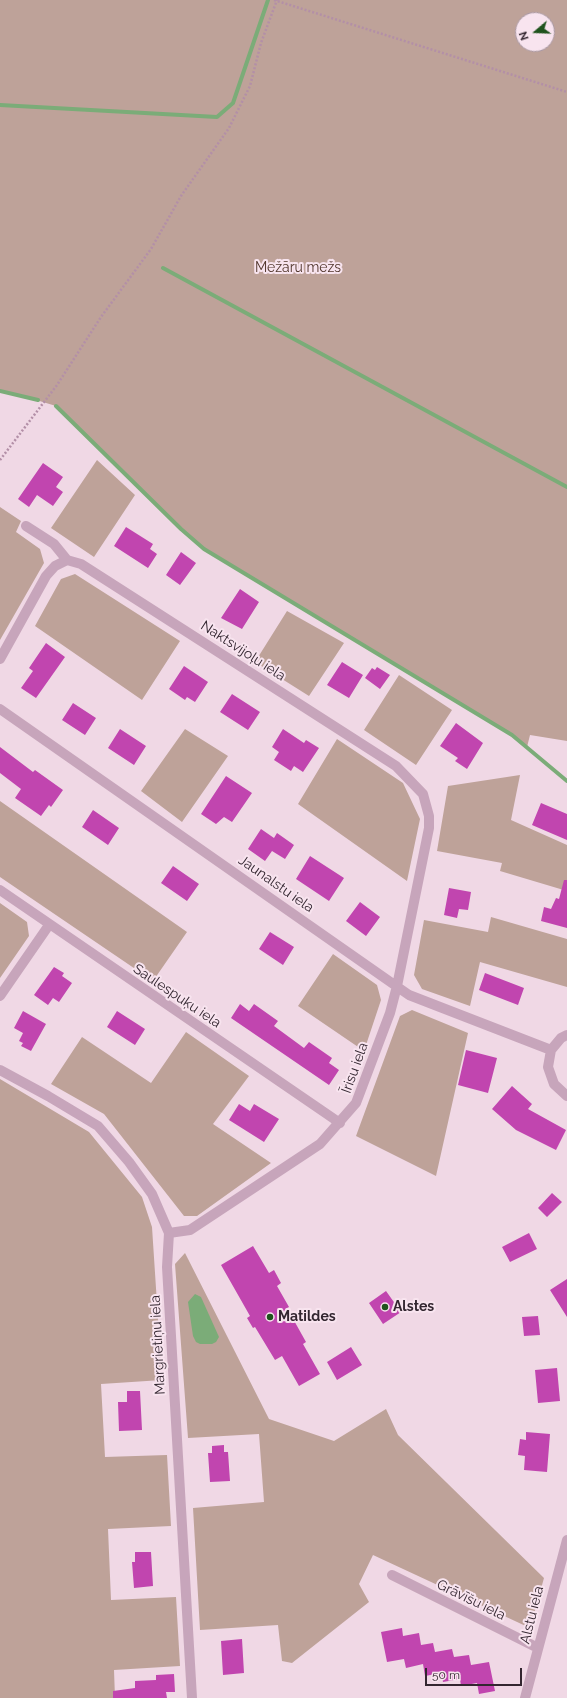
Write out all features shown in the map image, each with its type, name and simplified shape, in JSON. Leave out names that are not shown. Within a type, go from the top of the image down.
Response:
[{"type":"street","points":[[0,659],[46,576],[55,566],[67,560],[54,544],[26,526]]},
{"type":"street","name":"Naktsvijoļu iela","points":[[67,560],[81,564],[396,766],[423,794],[429,816]]},
{"type":"street","name":"Jaunalstu iela","points":[[0,709],[409,995],[551,1050]]},
{"type":"street","name":"Īrisu iela","points":[[169,1233],[190,1230],[320,1144],[356,1103],[390,1012],[398,986],[429,828],[429,816]]},
{"type":"street","name":"Saulespuķu iela","points":[[0,890],[340,1123]]},
{"type":"street","points":[[0,996],[49,925]]},
{"type":"street","points":[[567,1035],[561,1038],[551,1050],[548,1067],[554,1084],[567,1096]]},
{"type":"street","name":"Margrietiņu iela","points":[[0,1070],[48,1096],[98,1126],[129,1162],[152,1194],[169,1233],[167,1266],[192,1698]]},
{"type":"street","name":"Alstu iela","points":[[525,1698],[567,1540]]},
{"type":"street","name":"Grāvīšu iela","points":[[392,1575],[538,1648]]},
{"type":"path","points":[[0,460],[57,385],[101,317],[151,249],[181,196],[229,128],[250,86],[260,43],[276,0],[567,92]]},
{"type":"green space","name":"Mežāru mežs","points":[[0,0],[567,0],[567,741],[530,735],[527,747],[512,735],[204,549],[181,529],[56,406],[0,391]]},
{"type":"green space","points":[[97,460],[135,495],[94,557],[51,528]]},
{"type":"green space","points":[[0,507],[21,521],[16,532],[40,549],[44,563],[0,640]]},
{"type":"green space","points":[[75,574],[180,641],[142,700],[35,626],[61,579]]},
{"type":"green space","points":[[287,611],[344,643],[309,696],[255,662]]},
{"type":"green space","points":[[399,675],[452,710],[416,765],[364,730]]},
{"type":"green space","points":[[185,729],[228,756],[182,822],[141,791]]},
{"type":"green space","points":[[337,739],[403,783],[420,819],[407,881],[298,804]]},
{"type":"green space","points":[[520,775],[511,820],[567,845],[567,891],[500,871],[502,863],[437,851],[448,786]]},
{"type":"green space","points":[[0,801],[187,932],[153,981],[0,877]]},
{"type":"green space","points":[[0,903],[27,922],[29,936],[0,978]]},
{"type":"green space","points":[[491,917],[567,939],[567,987],[480,962],[470,1006],[422,989],[414,975],[424,920],[488,932]]},
{"type":"green space","points":[[333,954],[377,985],[381,1000],[364,1051],[298,1006]]},
{"type":"green space","points":[[412,1010],[468,1033],[436,1176],[356,1136],[400,1016]]},
{"type":"green space","points":[[186,1032],[249,1076],[213,1124],[271,1163],[197,1216],[184,1216],[104,1114],[51,1084],[82,1037],[151,1083]]},
{"type":"green space","points":[[0,1079],[89,1132],[142,1197],[152,1227],[162,1380],[101,1384],[105,1457],[167,1455],[171,1526],[108,1529],[111,1600],[176,1597],[180,1666],[114,1670],[115,1698],[0,1698]]},
{"type":"green space","points":[[185,1253],[269,1419],[334,1441],[386,1409],[398,1435],[544,1578],[530,1628],[373,1555],[359,1584],[369,1602],[292,1663],[282,1661],[278,1625],[200,1630],[193,1508],[264,1502],[259,1434],[188,1438],[175,1264]]},
{"type":"shaded area","points":[[195,1294],[201,1297],[219,1337],[216,1342],[212,1344],[200,1344],[196,1342],[193,1336],[188,1302]]},
{"type":"building","points":[[43,463],[63,477],[56,487],[63,492],[53,506],[37,495],[29,507],[18,499]]},
{"type":"building","points":[[126,527],[153,544],[150,549],[157,554],[148,568],[114,546]]},
{"type":"building","points":[[181,552],[196,563],[180,585],[166,575]]},
{"type":"building","points":[[240,589],[259,602],[242,629],[221,618]]},
{"type":"building","points":[[46,643],[65,657],[36,698],[21,688],[33,671],[29,668]]},
{"type":"building","points":[[342,662],[363,675],[349,698],[327,685]]},
{"type":"building","points":[[184,666],[208,682],[195,702],[187,697],[185,700],[169,689]]},
{"type":"building","points":[[377,667],[390,675],[380,689],[365,678],[372,668],[375,670]]},
{"type":"building","points":[[232,694],[260,712],[248,730],[220,712]]},
{"type":"building","points":[[73,703],[96,718],[85,735],[62,720]]},
{"type":"building","points":[[456,723],[483,743],[467,769],[455,761],[458,758],[440,746]]},
{"type":"building","points":[[120,729],[146,746],[134,765],[108,748]]},
{"type":"building","points":[[283,729],[304,743],[306,740],[319,748],[303,772],[294,766],[291,771],[274,760],[279,752],[272,747]]},
{"type":"building","points":[[0,747],[33,772],[35,770],[63,790],[51,807],[49,805],[41,816],[15,798],[21,789],[0,773]]},
{"type":"building","points":[[226,776],[252,793],[232,822],[224,817],[216,824],[201,814]]},
{"type":"building","points":[[541,803],[567,814],[567,840],[532,825]]},
{"type":"building","points":[[93,810],[119,828],[108,845],[82,827]]},
{"type":"building","points":[[261,829],[274,838],[277,833],[294,845],[285,859],[272,851],[265,861],[248,849]]},
{"type":"building","points":[[310,856],[344,878],[329,901],[296,879]]},
{"type":"building","points":[[173,866],[199,884],[187,901],[161,883]]},
{"type":"building","points":[[564,880],[567,880],[567,928],[541,921],[544,907],[551,909],[556,898],[559,899]]},
{"type":"building","points":[[449,888],[471,892],[468,910],[459,909],[457,918],[444,915]]},
{"type":"building","points":[[360,902],[380,917],[366,936],[346,921]]},
{"type":"building","points":[[270,932],[294,947],[283,965],[259,949]]},
{"type":"building","points":[[54,967],[64,973],[62,976],[72,983],[59,1002],[53,998],[48,1005],[34,995]]},
{"type":"building","points":[[485,973],[524,988],[518,1005],[479,990]]},
{"type":"building","points":[[240,1004],[249,1011],[254,1004],[278,1021],[274,1026],[304,1048],[309,1042],[332,1058],[329,1063],[339,1070],[329,1085],[231,1018]]},
{"type":"building","points":[[23,1011],[46,1024],[31,1051],[21,1046],[23,1043],[19,1041],[23,1033],[14,1028]]},
{"type":"building","points":[[117,1011],[145,1029],[135,1045],[107,1027]]},
{"type":"building","points":[[466,1050],[497,1058],[488,1093],[458,1085]]},
{"type":"building","points":[[512,1086],[532,1104],[528,1109],[566,1130],[556,1150],[516,1130],[492,1109]]},
{"type":"building","points":[[239,1104],[250,1111],[254,1104],[279,1119],[264,1142],[229,1120]]},
{"type":"building","points":[[552,1193],[562,1202],[547,1217],[538,1208]]},
{"type":"building","points":[[529,1233],[537,1249],[510,1262],[502,1247]]},
{"type":"building","name":"Matildes","points":[[253,1246],[269,1273],[274,1270],[281,1283],[277,1286],[289,1307],[287,1308],[306,1342],[303,1344],[320,1374],[299,1386],[282,1356],[275,1360],[255,1327],[253,1328],[247,1318],[250,1316],[221,1265]]},
{"type":"building","points":[[567,1279],[567,1317],[550,1290]]},
{"type":"building","name":"Alstes","points":[[386,1291],[401,1312],[383,1324],[369,1303]]},
{"type":"building","points":[[538,1316],[540,1335],[524,1336],[522,1317]]},
{"type":"building","points":[[351,1347],[362,1365],[337,1380],[327,1362]]},
{"type":"building","points":[[557,1368],[560,1401],[538,1403],[535,1370]]},
{"type":"building","points":[[127,1391],[140,1391],[142,1430],[119,1431],[118,1402],[127,1402]]},
{"type":"building","points":[[526,1432],[550,1434],[547,1472],[524,1470],[525,1456],[518,1455],[520,1439],[526,1440]]},
{"type":"building","points":[[224,1445],[224,1452],[228,1452],[230,1481],[210,1482],[208,1453],[212,1453],[212,1446]]},
{"type":"building","points":[[135,1552],[151,1552],[153,1586],[134,1588],[132,1562],[135,1562]]},
{"type":"building","points":[[402,1628],[403,1636],[419,1633],[421,1645],[433,1643],[435,1652],[452,1649],[454,1657],[469,1655],[471,1665],[489,1662],[495,1691],[479,1694],[477,1683],[461,1686],[460,1679],[443,1682],[441,1673],[425,1676],[423,1664],[406,1668],[404,1659],[387,1662],[381,1632]]},
{"type":"building","points":[[242,1639],[244,1673],[223,1675],[221,1641]]},
{"type":"building","points":[[174,1674],[175,1692],[166,1692],[167,1698],[113,1698],[113,1691],[135,1688],[135,1681],[156,1680],[156,1675]]},
{"type":"waterway","points":[[0,105],[217,117],[233,103],[268,0]]},
{"type":"waterway","points":[[163,268],[567,487]]},
{"type":"waterway","points":[[0,391],[38,400]]},
{"type":"waterway","points":[[56,406],[181,529],[204,549],[512,735],[567,781]]},
{"type":"place","name":"Alstes","points":[[385,1307]]},
{"type":"place","name":"Matildes","points":[[270,1317]]}]
